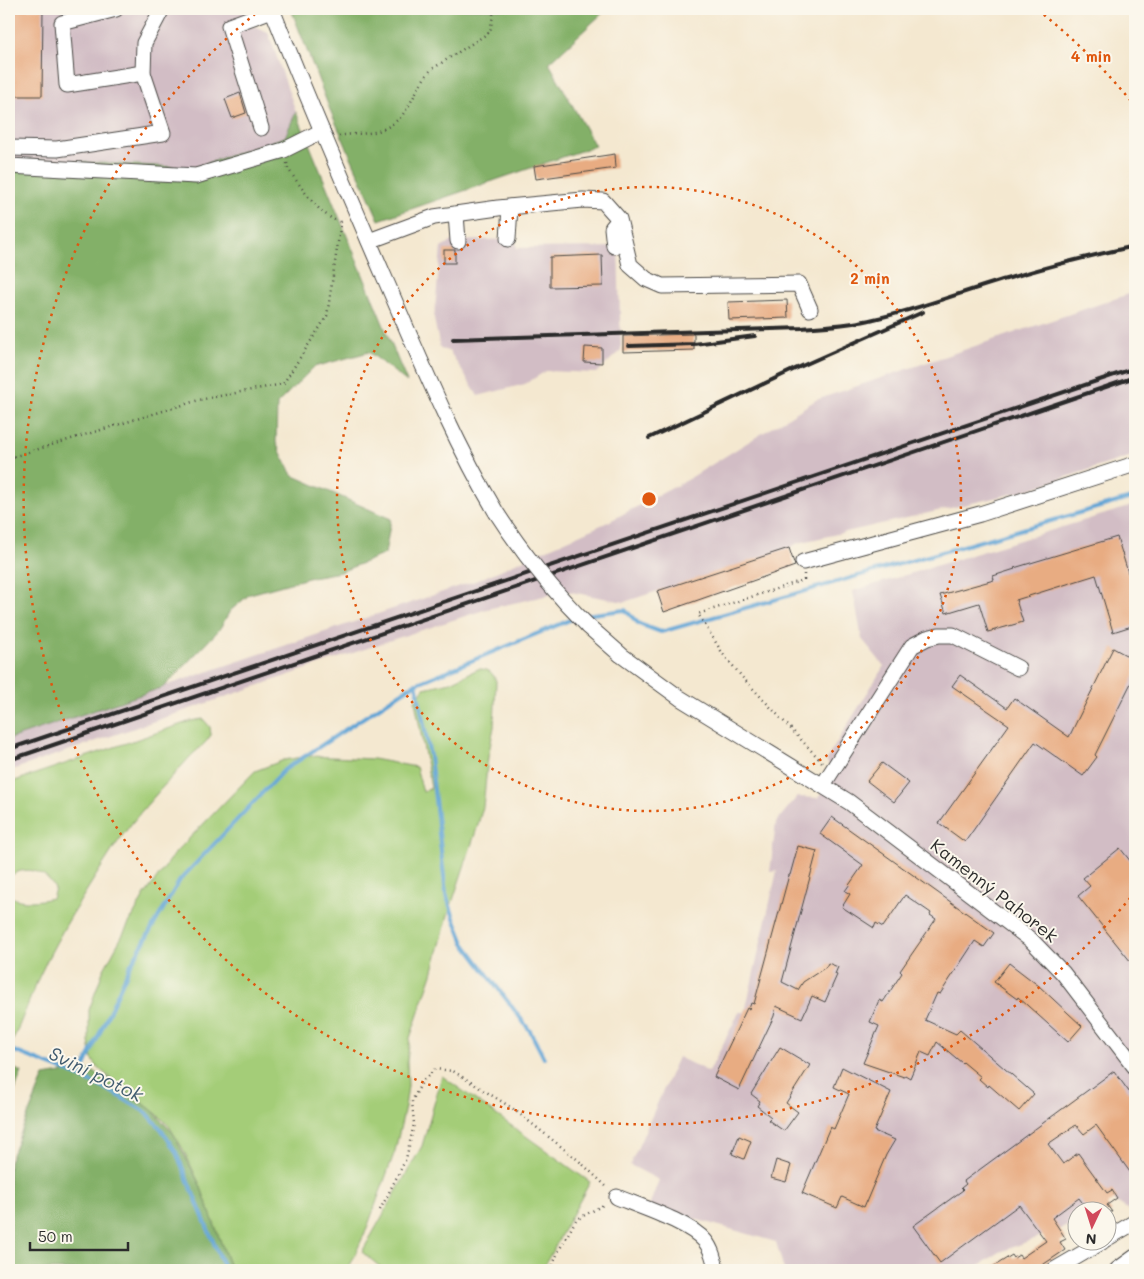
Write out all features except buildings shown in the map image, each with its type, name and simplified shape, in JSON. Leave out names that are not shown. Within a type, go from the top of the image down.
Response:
[{"type":"street","points":[[116,9],[62,23],[67,85],[143,73]]},
{"type":"street","points":[[9,148],[57,149],[163,133],[143,73],[144,43],[162,9]]},
{"type":"street","points":[[261,128],[229,26],[272,9]]},
{"type":"street","name":"Kamenný Pahorek","points":[[272,9],[323,136],[456,439],[496,512],[515,541],[541,574],[588,626],[621,655],[680,698],[823,785],[882,826],[1008,922],[1040,949],[1063,973],[1135,1067]]},
{"type":"street","points":[[9,166],[196,176],[284,150],[323,136]]},
{"type":"street","points":[[369,241],[434,217],[583,200],[603,201],[619,218],[630,265],[646,279],[662,286],[799,284],[810,309]]},
{"type":"street","points":[[508,239],[510,207]]},
{"type":"street","points":[[456,214],[458,241]]},
{"type":"street","points":[[614,246],[612,228],[619,218]]},
{"type":"street","points":[[803,562],[980,514],[1135,464]]},
{"type":"street","points":[[823,785],[912,646],[927,638],[939,635],[952,635],[1018,668]]},
{"type":"street","points":[[618,1197],[687,1226],[705,1241],[716,1270]]},
{"type":"street","points":[[1116,1233],[1135,1222]]},
{"type":"street","points":[[1054,1270],[1085,1252]]},
{"type":"street","points":[[1117,1270],[1135,1257]]},
{"type":"path","points":[[323,136],[378,131],[397,120],[432,69],[490,32],[494,9]]},
{"type":"path","points":[[284,150],[288,169],[314,203],[334,221],[341,222],[357,214]]},
{"type":"path","points":[[9,458],[199,400],[282,384],[327,316],[341,222]]},
{"type":"path","points":[[803,562],[804,580],[698,614],[723,654],[743,678],[831,772]]},
{"type":"path","points":[[380,1210],[406,1159],[414,1124],[412,1101],[422,1082],[435,1069],[453,1071],[512,1108],[578,1160],[618,1197],[576,1220],[558,1252],[551,1270]]},
{"type":"shaded area","points":[[9,9],[249,9],[246,14],[250,24],[268,32],[296,112],[286,137],[193,168],[45,160],[9,160]]},
{"type":"shaded area","points":[[515,239],[517,248],[618,247],[621,350],[596,373],[546,371],[525,384],[478,396],[450,352],[440,348],[434,319],[441,248],[453,241]]},
{"type":"shaded area","points":[[1135,292],[1135,455],[1020,492],[798,543],[789,548],[624,602],[566,591],[487,609],[9,771],[9,739],[478,580],[608,522],[687,480],[816,400]]},
{"type":"shaded area","points":[[1135,505],[1135,1206],[1129,1210],[1102,1193],[1092,1202],[1066,1202],[1066,1227],[1000,1252],[972,1270],[784,1270],[776,1242],[649,1206],[659,1180],[630,1165],[678,1057],[709,1072],[739,1012],[745,1012],[777,871],[770,872],[776,822],[797,797],[819,798],[833,772],[826,760],[884,666],[862,639],[853,591]]},
{"type":"green space","points":[[291,9],[607,9],[549,63],[595,146],[379,220],[330,110]]},
{"type":"green space","points":[[296,112],[407,382],[369,352],[314,367],[277,404],[276,443],[292,475],[391,519],[385,554],[340,572],[312,577],[250,594],[230,611],[219,630],[164,687],[9,739],[9,160],[45,160],[193,168],[285,137]]},
{"type":"green space","points":[[478,669],[489,671],[496,681],[494,727],[488,757],[483,807],[448,915],[432,974],[410,1038],[405,1107],[395,1151],[367,1228],[348,1270],[231,1270],[200,1185],[183,1149],[169,1126],[157,1114],[98,1068],[92,1059],[89,1042],[89,1010],[103,971],[144,896],[176,852],[255,771],[284,760],[310,756],[373,759],[416,767],[423,792],[431,788],[415,701],[424,688],[451,682]]},
{"type":"green space","points":[[203,719],[210,727],[211,735],[150,801],[115,846],[56,943],[39,977],[13,1040],[9,1039],[9,895],[24,901],[41,900],[52,898],[55,889],[46,878],[35,871],[22,871],[9,877],[9,783],[191,721]]},
{"type":"green space","points":[[9,1066],[22,1072],[9,1106]]},
{"type":"green space","points":[[85,1069],[107,1077],[152,1110],[173,1133],[200,1185],[231,1270],[9,1270],[9,1162],[44,1076]]},
{"type":"green space","points":[[442,1076],[590,1182],[542,1270],[384,1270],[362,1252],[422,1146]]},
{"type":"waterway","points":[[584,615],[625,610],[639,624],[661,632],[1135,497]]},
{"type":"waterway","points":[[80,1077],[130,966],[180,880],[284,770],[413,685],[575,618]]},
{"type":"waterway","points":[[416,683],[430,756],[446,894],[454,918],[464,943],[530,1031],[544,1058]]},
{"type":"waterway","name":"Sviní potok","points":[[9,1049],[80,1077],[112,1092],[147,1113],[162,1130],[176,1152],[225,1270]]},
{"type":"railway","points":[[453,339],[802,328],[847,324],[892,315],[995,282],[1074,260],[1135,246]]},
{"type":"railway","points":[[649,438],[795,369],[923,312]]},
{"type":"railway","points":[[629,346],[694,344],[755,336]]},
{"type":"railway","points":[[9,749],[1135,368]]},
{"type":"railway","points":[[9,760],[1135,377]]}]
